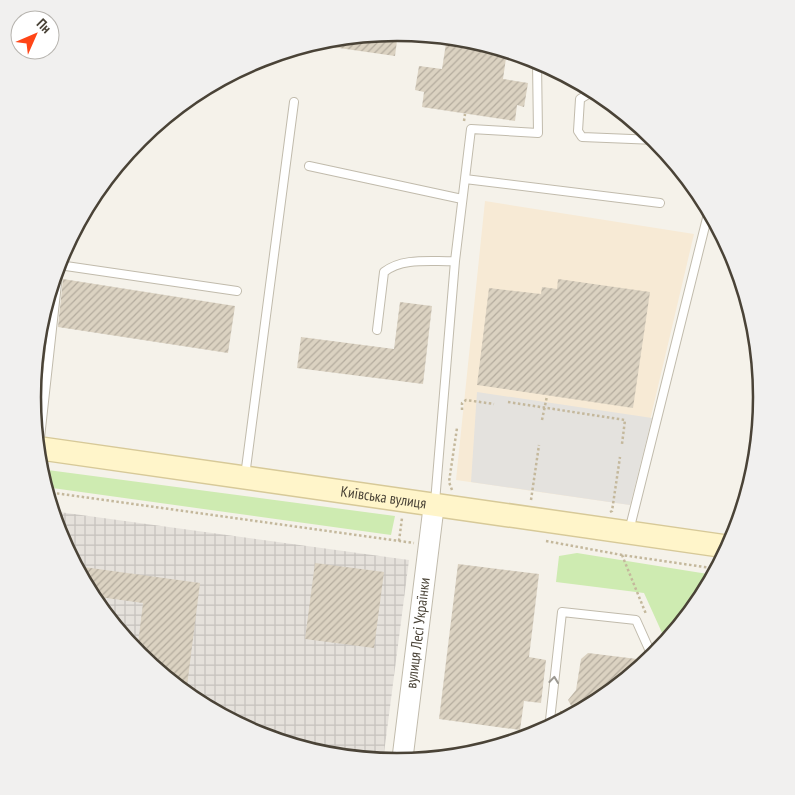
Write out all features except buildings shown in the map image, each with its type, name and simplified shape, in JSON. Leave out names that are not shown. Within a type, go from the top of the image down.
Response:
[{"type":"main road","name":"Київська вулиця","points":[[45,449],[246,476],[721,546]]},
{"type":"street","name":"вулиця Лесі Українки","points":[[403,754],[434,504]]},
{"type":"lane","points":[[434,504],[455,261],[471,129],[538,133],[537,69]]},
{"type":"lane","points":[[586,95],[580,98],[578,130],[582,137],[642,139]]},
{"type":"lane","points":[[246,476],[294,102]]},
{"type":"lane","points":[[310,166],[462,199]]},
{"type":"lane","points":[[465,179],[660,203]]},
{"type":"lane","points":[[628,532],[706,220]]},
{"type":"lane","points":[[377,330],[384,272],[393,265],[402,262],[455,261]]},
{"type":"lane","points":[[66,266],[237,291]]},
{"type":"lane","points":[[42,415],[55,298]]},
{"type":"lane","points":[[550,719],[562,612],[636,620],[649,649]]},
{"type":"path","points":[[542,420],[547,396]]},
{"type":"path","points":[[462,410],[462,402],[466,400],[494,404]]},
{"type":"path","points":[[508,402],[625,420],[622,444]]},
{"type":"path","points":[[449,482],[457,428]]},
{"type":"path","points":[[531,503],[538,445]]},
{"type":"path","points":[[612,511],[620,457]]},
{"type":"path","points":[[54,493],[430,545]]},
{"type":"path","points":[[399,541],[402,516]]},
{"type":"path","points":[[538,538],[622,555],[710,568]]},
{"type":"path","points":[[622,555],[648,618]]},
{"type":"shaded area","points":[[485,201],[694,234],[630,505],[456,480]]},
{"type":"shaded area","points":[[477,392],[652,418],[630,505],[471,482]]},
{"type":"shaded area","points":[[60,512],[409,560],[384,753],[351,751],[305,742],[261,727],[219,706],[181,680],[130,632],[101,595],[78,555]]},
{"type":"green space","points":[[49,470],[395,516],[391,535],[53,488]]},
{"type":"green space","points":[[577,553],[707,574],[694,595],[663,634],[644,593],[556,582],[559,556]]}]
